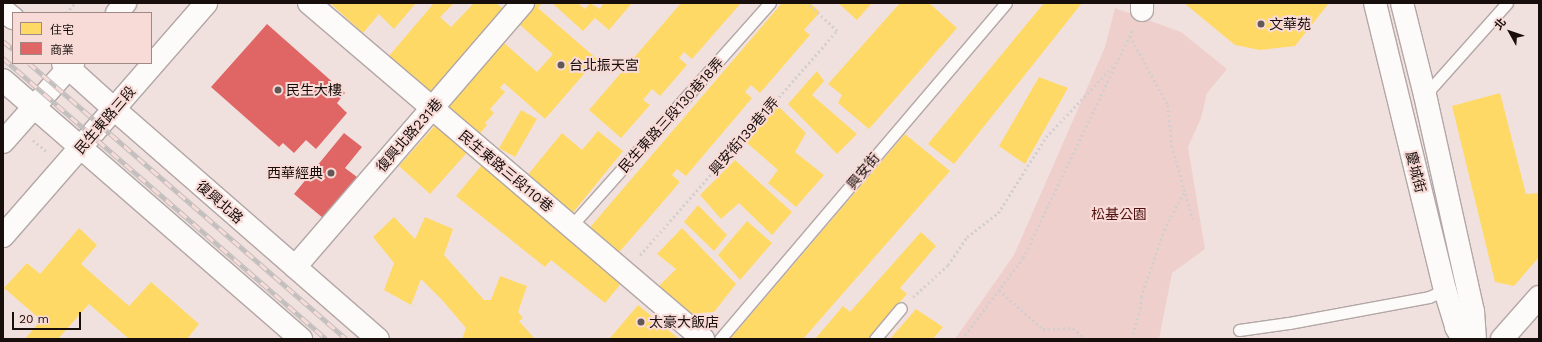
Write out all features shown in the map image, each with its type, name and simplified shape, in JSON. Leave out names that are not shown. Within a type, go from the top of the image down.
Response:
[{"type":"street","points":[[118,12],[125,3]]},
{"type":"street","name":"民生東路三段","points":[[3,236],[206,3]]},
{"type":"street","name":"民生東路三段110巷","points":[[308,3],[703,339]]},
{"type":"street","name":"復興北路231巷","points":[[296,267],[523,3]]},
{"type":"street","name":"慶城街","points":[[1375,3],[1445,290],[1456,327],[1463,339]]},
{"type":"street","name":"慶城街","points":[[1402,3],[1425,95],[1473,311],[1475,339]]},
{"type":"street","points":[[3,10],[12,17]]},
{"type":"street","points":[[3,142],[68,65]]},
{"type":"street","name":"復興北路","points":[[68,65],[114,109],[378,339]]},
{"type":"street","points":[[3,80],[80,149],[301,339]]},
{"type":"street","points":[[1502,339],[1539,298]]},
{"type":"lane","name":"民生東路三段130巷18弄","points":[[572,226],[770,3]]},
{"type":"lane","name":"興安街","points":[[720,339],[1006,3]]},
{"type":"lane","points":[[1425,95],[1507,3]]},
{"type":"lane","points":[[1239,330],[1289,323],[1429,297],[1445,290]]},
{"type":"lane","points":[[875,339],[901,308]]},
{"type":"path","points":[[67,12],[74,3]]},
{"type":"path","name":"興安街139巷1弄","points":[[625,272],[837,31],[807,3]]},
{"type":"path","points":[[962,339],[1023,258],[1130,36],[1142,6]]},
{"type":"path","points":[[1130,36],[1168,105],[1172,146],[1193,219]]},
{"type":"path","points":[[901,308],[948,265],[967,237],[998,213],[1046,137],[1117,62]]},
{"type":"path","points":[[1131,339],[1140,309],[1141,297],[1159,244],[1185,190]]},
{"type":"path","points":[[999,290],[1043,329],[1073,328],[1083,337],[1083,339]]},
{"type":"green space","name":"松基公園","points":[[1115,8],[1181,32],[1227,69],[1207,93],[1201,118],[1188,147],[1205,249],[1172,273],[1159,339],[955,339],[1014,255],[1105,47]]},
{"type":"building: 住宅","points":[[330,3],[416,3],[394,29],[379,14],[363,33]]},
{"type":"building: 住宅","points":[[434,3],[454,3],[440,17],[451,27],[474,3],[496,3],[509,13],[435,96],[389,56]]},
{"type":"building: 住宅","points":[[525,3],[542,3],[538,8],[597,59],[545,119],[504,83],[500,88],[505,92],[490,109],[494,113],[485,123],[487,125],[476,138],[436,104],[495,35],[537,72],[553,54],[512,18]]},
{"type":"building: 住宅","points":[[552,3],[578,3],[585,9],[590,3],[600,9],[603,4],[601,3],[632,3],[609,30],[595,18],[583,31]]},
{"type":"building: 住宅","points":[[681,3],[741,3],[692,59],[684,52],[679,58],[687,65],[660,96],[652,89],[643,100],[650,105],[621,138],[589,110]]},
{"type":"building: 住宅","points":[[782,3],[810,3],[820,12],[804,30],[810,35],[760,93],[751,85],[745,92],[752,98],[686,176],[677,169],[672,175],[680,182],[615,257],[586,232]]},
{"type":"building: 住宅","points":[[838,3],[872,3],[857,20]]},
{"type":"building: 住宅","points":[[900,3],[929,3],[957,28],[869,129],[838,103],[842,95],[828,84]]},
{"type":"building: 住宅","points":[[1044,3],[1082,3],[954,164],[928,144]]},
{"type":"building: 住宅","name":"文華苑","points":[[1184,3],[1329,3],[1295,46],[1260,50],[1235,45]]},
{"type":"building: 住宅","points":[[817,71],[824,81],[812,95],[857,134],[837,154],[788,104]]},
{"type":"building: 住宅","points":[[1039,77],[1068,88],[1025,164],[999,146]]},
{"type":"building: 住宅","points":[[1500,93],[1526,194],[1539,193],[1539,257],[1514,286],[1495,282],[1452,106]]},
{"type":"building: 住宅","points":[[777,105],[806,133],[795,152],[824,175],[796,207],[768,183],[778,170],[747,143]]},
{"type":"building: 住宅","points":[[521,110],[537,119],[515,157],[499,148]]},
{"type":"building: 住宅","points":[[440,120],[471,148],[430,194],[399,166]]},
{"type":"building: 住宅","points":[[598,131],[623,151],[571,215],[526,177],[562,133],[582,150]]},
{"type":"building: 住宅","points":[[905,134],[950,171],[803,339],[730,339]]},
{"type":"building: 住宅","points":[[735,160],[792,212],[772,235],[739,203],[721,219],[700,195]]},
{"type":"building: 住宅","points":[[481,166],[624,280],[605,303],[551,260],[545,267],[456,196]]},
{"type":"building: 住宅","points":[[698,205],[727,235],[714,251],[684,222]]},
{"type":"building: 住宅","points":[[394,217],[415,239],[425,217],[453,229],[444,255],[484,300],[491,300],[500,276],[527,286],[518,312],[523,318],[519,321],[535,339],[462,339],[466,328],[442,300],[421,279],[411,305],[384,290],[394,263],[373,237]]},
{"type":"building: 住宅","points":[[747,221],[772,243],[740,280],[718,255]]},
{"type":"building: 住宅","points":[[79,228],[97,245],[81,264],[129,306],[151,282],[199,324],[187,339],[129,339],[89,304],[58,339],[25,339],[41,320],[4,288],[27,263],[40,274]]},
{"type":"building: 住宅","points":[[682,228],[736,284],[714,312],[689,314],[659,286],[676,269],[657,254]]},
{"type":"building: 住宅","points":[[921,232],[936,246],[900,288],[907,294],[868,339],[815,339],[843,306],[850,312]]},
{"type":"building: 住宅","name":"太豪大飯店","points":[[638,305],[679,339],[610,338]]},
{"type":"building: 住宅","points":[[916,309],[943,327],[933,339],[890,339]]},
{"type":"building: 商業","name":"民生大樓","points":[[267,24],[345,93],[337,103],[347,113],[316,149],[306,140],[294,153],[283,143],[279,147],[211,87]]},
{"type":"building: 商業","name":"西華經典","points":[[344,133],[362,147],[345,168],[357,177],[323,218],[294,194]]},
{"type":"railway","points":[[3,41],[12,48]]},
{"type":"railway","points":[[3,58],[326,339]]},
{"type":"railway","points":[[30,64],[347,339]]},
{"type":"place","name":"文華苑","points":[[1261,24]]},
{"type":"place","name":"台北振天宮","points":[[561,65]]},
{"type":"place","name":"民生大樓","points":[[278,90]]},
{"type":"place","name":"西華經典","points":[[331,173]]},
{"type":"place","name":"太豪大飯店","points":[[641,322]]}]
